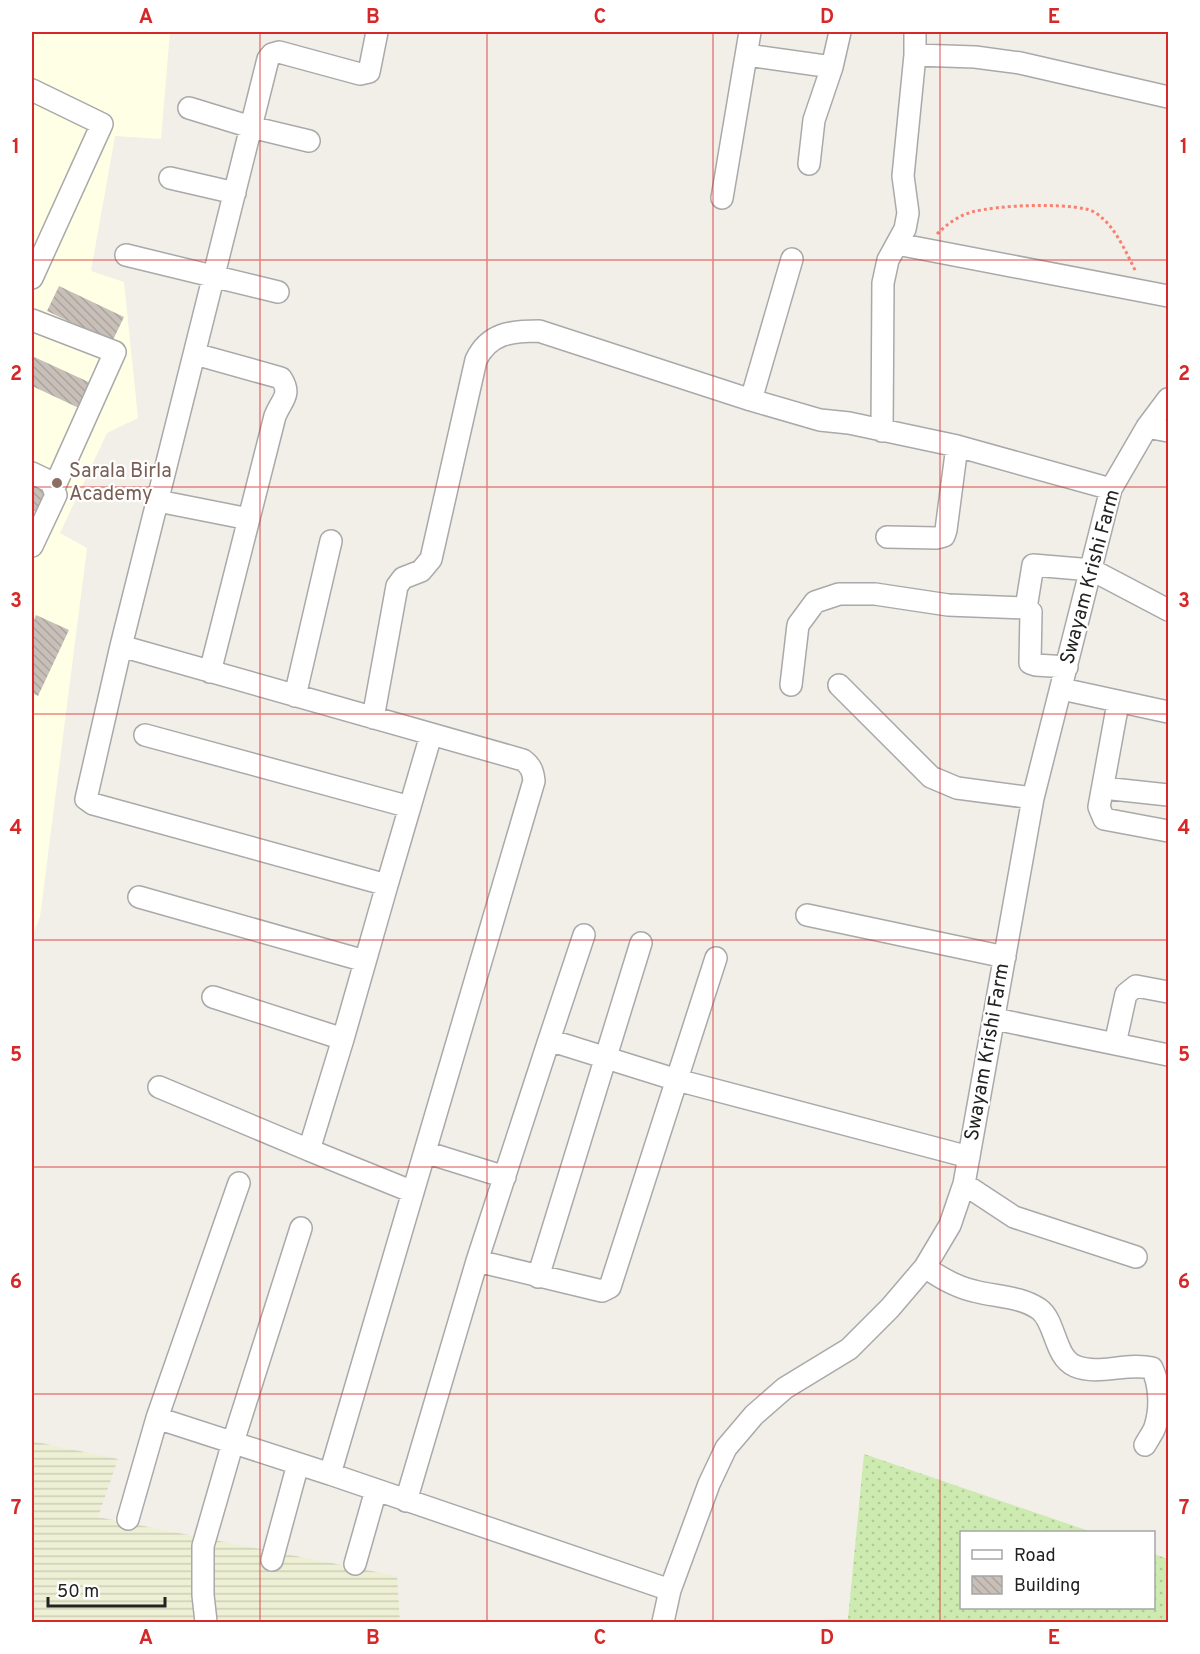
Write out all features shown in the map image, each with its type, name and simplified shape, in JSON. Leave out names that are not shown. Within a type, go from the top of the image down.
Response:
[{"type":"street","points":[[377,32],[369,72],[360,74],[279,52],[272,54],[268,59],[121,646],[86,799],[93,804],[387,885]]},
{"type":"street","points":[[722,198],[750,32]]},
{"type":"street","points":[[809,164],[814,120],[832,66],[840,32]]},
{"type":"street","points":[[882,431],[883,283],[888,260],[905,229],[908,213],[903,176],[915,55],[915,32]]},
{"type":"street","points":[[747,55],[832,66]]},
{"type":"street","points":[[915,55],[975,57],[1020,63],[1168,97]]},
{"type":"street","points":[[32,90],[102,124],[33,268]]},
{"type":"street","points":[[189,108],[251,127],[309,141]]},
{"type":"street","points":[[170,178],[235,194]]},
{"type":"street","points":[[897,244],[1168,296]]},
{"type":"street","points":[[126,255],[278,292]]},
{"type":"street","points":[[751,400],[792,259]]},
{"type":"street","points":[[32,320],[115,352],[54,488]]},
{"type":"street","points":[[373,718],[397,586],[403,578],[421,571],[431,559],[476,360],[482,347],[497,337],[515,331],[539,331],[820,420],[849,423],[957,446],[1111,489]]},
{"type":"street","points":[[195,354],[281,378],[286,386],[285,397],[275,416],[210,672]]},
{"type":"street","name":"Swayam Krishi Farm","points":[[663,1623],[670,1590],[709,1484],[726,1448],[754,1415],[785,1388],[849,1349],[890,1308],[924,1267],[950,1225],[964,1184],[1033,798],[1111,489],[1147,427],[1168,399]]},
{"type":"street","points":[[1147,427],[1168,431]]},
{"type":"street","points":[[887,537],[937,538],[944,536],[957,446]]},
{"type":"street","points":[[32,473],[51,482],[56,495],[34,536]]},
{"type":"street","points":[[158,501],[249,519]]},
{"type":"street","points":[[295,696],[331,541]]},
{"type":"street","points":[[1026,608],[1033,565],[1092,570],[1168,610]]},
{"type":"street","points":[[791,685],[798,625],[815,602],[838,594],[875,594],[948,605],[1026,608],[1031,612],[1030,663],[1067,667]]},
{"type":"street","points":[[121,646],[523,760],[529,764],[533,772],[534,781],[330,1474]]},
{"type":"street","points":[[839,685],[931,777],[957,788],[1033,798]]},
{"type":"street","points":[[1062,689],[1118,703],[1168,712]]},
{"type":"street","points":[[1118,703],[1100,807],[1104,819],[1168,831]]},
{"type":"street","points":[[145,735],[410,807]]},
{"type":"street","points":[[309,1150],[344,1038],[431,735]]},
{"type":"street","points":[[1103,788],[1168,795]]},
{"type":"street","points":[[139,897],[365,961]]},
{"type":"street","points":[[807,915],[1005,957]]},
{"type":"street","points":[[406,1501],[477,1261],[584,935]]},
{"type":"street","points":[[538,1277],[641,943]]},
{"type":"street","points":[[477,1261],[602,1291],[610,1287],[716,958]]},
{"type":"street","points":[[1115,1044],[1126,994],[1136,986],[1168,992]]},
{"type":"street","points":[[213,997],[344,1038]]},
{"type":"street","points":[[995,1019],[1168,1055]]},
{"type":"street","points":[[549,1040],[676,1080],[969,1157]]},
{"type":"street","points":[[159,1087],[413,1192]]},
{"type":"street","points":[[424,1152],[505,1177]]},
{"type":"street","points":[[128,1520],[157,1418],[239,1183]]},
{"type":"street","points":[[964,1184],[1014,1216],[1136,1257]]},
{"type":"street","points":[[206,1623],[203,1595],[203,1546],[233,1442],[301,1228]]},
{"type":"street","points":[[924,1267],[940,1278],[973,1291],[1027,1302],[1042,1311],[1062,1355],[1072,1365],[1089,1371],[1141,1365],[1152,1368],[1157,1380],[1158,1403],[1155,1427],[1145,1445]]},
{"type":"street","points":[[157,1418],[330,1474],[670,1590]]},
{"type":"street","points":[[273,1560],[298,1464]]},
{"type":"street","points":[[355,1564],[376,1490]]},
{"type":"path","points":[[930,250],[938,233],[951,221],[972,212],[1025,207],[1089,209],[1104,219],[1123,246],[1147,292]]},
{"type":"shaded area","name":"Sarala Birla Academy","points":[[32,32],[170,32],[161,139],[115,136],[91,271],[124,282],[138,418],[107,433],[60,533],[87,548],[40,917],[32,936]]},
{"type":"shaded area","points":[[32,1441],[118,1459],[98,1517],[397,1576],[400,1622],[32,1622]]},
{"type":"green space","points":[[864,1454],[1089,1531],[960,1531],[960,1609],[1155,1609],[1155,1554],[1168,1559],[1168,1622],[759,1622],[848,1619]]},
{"type":"building","points":[[59,286],[124,317],[112,342],[47,311]]},
{"type":"building","points":[[32,356],[93,384],[81,409],[32,386]]},
{"type":"building","points":[[32,479],[48,487],[36,512],[32,510]]},
{"type":"building","points":[[36,615],[69,630],[38,696],[32,693],[32,625]]},
{"type":"place","name":"Sarala Birla Academy","points":[[57,483]]}]
